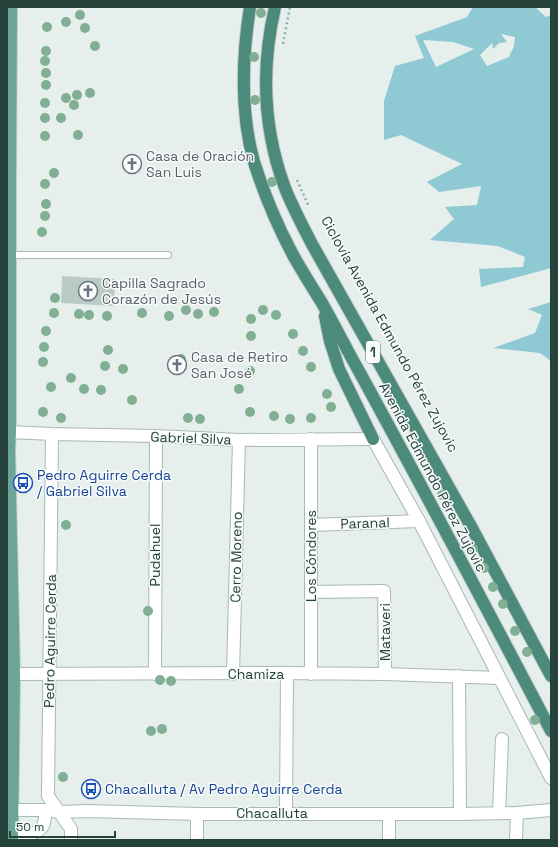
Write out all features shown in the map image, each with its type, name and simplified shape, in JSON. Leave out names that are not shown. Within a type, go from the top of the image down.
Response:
[{"type":"highway","name":"Avenida Edmundo Pérez Zujovic","points":[[250,7],[245,43],[243,76],[246,120],[254,160],[263,188],[280,229],[448,536],[551,731]]},
{"type":"highway","name":"Avenida Edmundo Pérez Zujovic","points":[[275,7],[267,50],[266,101],[268,123],[274,151],[292,203],[317,252],[473,530],[551,676]]},
{"type":"highway","points":[[322,304],[330,341],[339,369],[373,439]]},
{"type":"main road","points":[[10,837],[9,810],[14,674],[8,450],[10,432],[11,7]]},
{"type":"street","name":"Gabriel Silva","points":[[10,432],[239,440],[373,439]]},
{"type":"street","name":"Pedro Aguirre Cerda","points":[[52,434],[48,796],[71,828],[71,840]]},
{"type":"street","name":"Pudahuel","points":[[155,674],[156,436]]},
{"type":"street","name":"Los Cóndores","points":[[311,439],[311,674]]},
{"type":"street","points":[[373,439],[419,521],[551,778]]},
{"type":"street","name":"Cerro Moreno","points":[[233,674],[239,440]]},
{"type":"street","name":"Paranal","points":[[311,525],[419,521]]},
{"type":"street","name":"Mataveri","points":[[311,592],[384,591],[385,674]]},
{"type":"street","points":[[286,813],[287,673]]},
{"type":"street","name":"Chamiza","points":[[14,674],[287,673],[385,674],[499,678]]},
{"type":"street","points":[[459,676],[460,814]]},
{"type":"street","points":[[499,813],[502,739]]},
{"type":"street","name":"Chacalluta","points":[[9,810],[198,814],[460,814],[517,813],[551,810]]},
{"type":"street","points":[[10,837],[28,835],[37,831],[44,825],[46,810]]},
{"type":"street","points":[[516,840],[517,813]]},
{"type":"street","points":[[197,840],[198,814]]},
{"type":"street","points":[[389,814],[389,840]]},
{"type":"lane","points":[[10,255],[168,255]]},
{"type":"path","points":[[283,46],[290,7]]},
{"type":"path","name":"Ciclovía Avenida Edmundo Pérez Zujovic","points":[[295,176],[311,210]]},
{"type":"water","points":[[473,7],[535,7],[546,17],[551,15],[551,268],[481,287],[479,269],[523,267],[525,257],[498,246],[430,240],[454,219],[445,207],[477,205],[481,186],[439,192],[427,182],[462,164],[401,135],[384,140],[384,101],[395,66],[424,58],[415,36],[467,17]],"holes":[[[501,34],[515,37],[514,46],[509,57],[487,66],[480,55],[492,43],[493,49],[499,43],[507,42]],[[423,40],[453,42],[474,49],[436,67]]]},
{"type":"water","points":[[551,302],[551,361],[540,353],[493,348],[535,333],[542,315],[528,309]]},
{"type":"building","name":"Capilla Sagrado Corazón de Jesús","points":[[62,276],[115,279],[114,306],[61,303]]},
{"type":"place","name":"Casa de Oración San Luis","points":[[132,164]]},
{"type":"place","name":"Capilla Sagrado Corazón de Jesús","points":[[88,291]]},
{"type":"place","name":"Casa de Retiro San José","points":[[177,365]]},
{"type":"place","name":"Pedro Aguirre Cerda / Gabriel Silva","points":[[23,483]]},
{"type":"place","name":"Chacalluta / Av Pedro Aguirre Cerda","points":[[91,789]]}]
